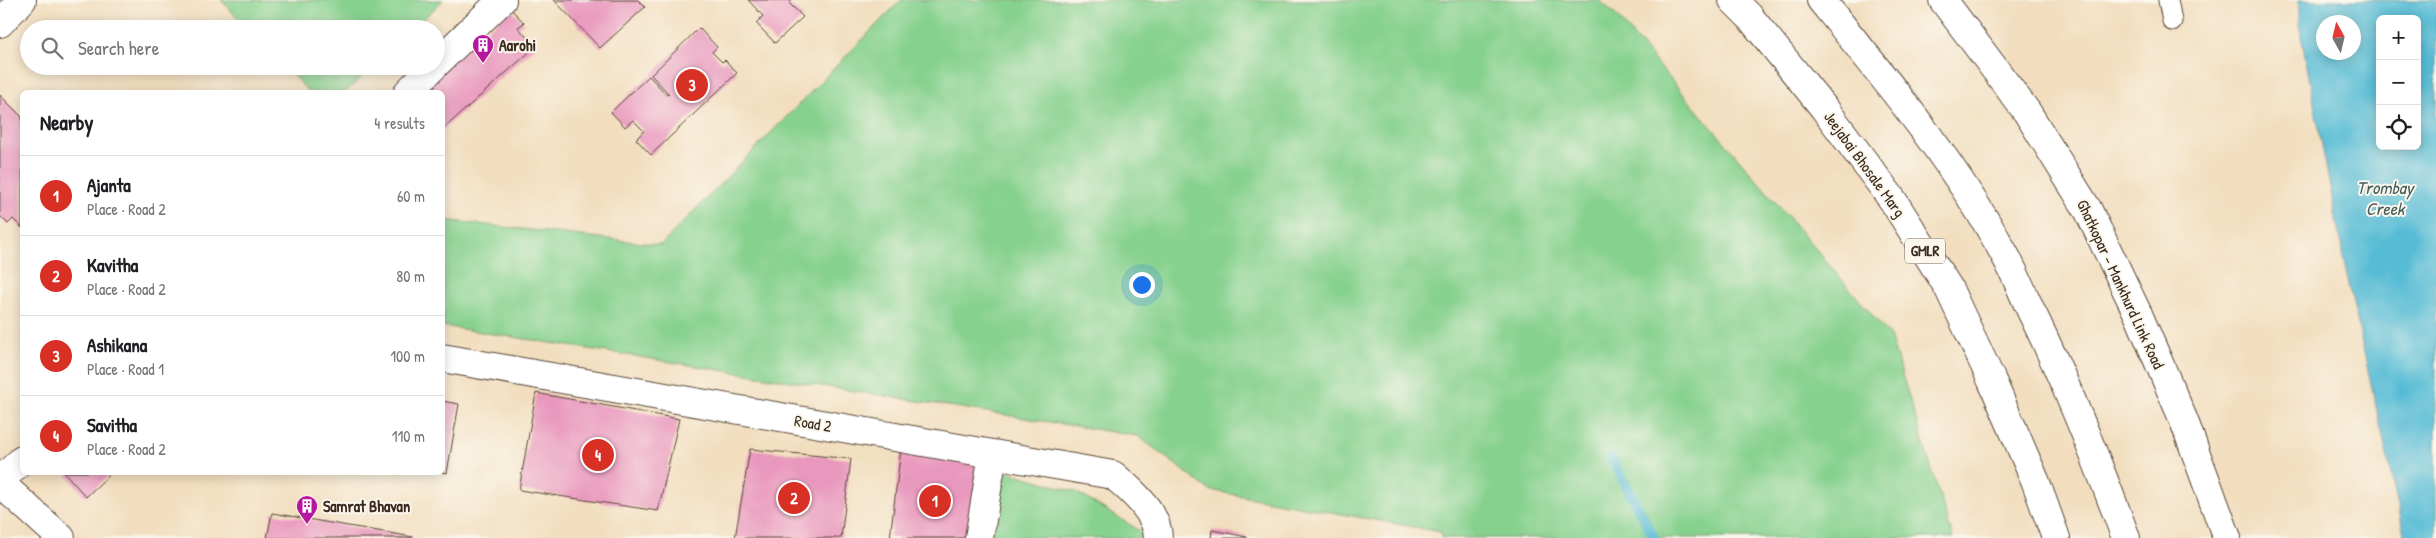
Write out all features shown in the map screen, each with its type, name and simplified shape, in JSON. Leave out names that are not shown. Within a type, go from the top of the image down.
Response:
[{"type":"main road","points":[[0,23],[22,0]]},
{"type":"main road","points":[[445,55],[502,0]]},
{"type":"main road","name":"Jeejabai Bhosale Marg","points":[[1733,0],[1749,16],[1824,108],[1892,199],[1948,287],[2008,417],[2035,480],[2056,538]]},
{"type":"main road","points":[[1821,0],[1878,70],[1948,163],[2005,255],[2052,354],[2096,456],[2126,538]]},
{"type":"main road","name":"Ghatkopar - Mankhurd Link Road","points":[[1943,0],[2027,112],[2088,210],[2138,314],[2184,422],[2227,538]]},
{"type":"main road","points":[[410,90],[425,75]]},
{"type":"main road","name":"Road 2","points":[[445,359],[1113,475],[1140,498],[1158,534]]},
{"type":"main road","points":[[979,538],[993,454]]},
{"type":"main road","points":[[20,462],[0,482],[61,538]]},
{"type":"lane","points":[[2168,0],[2172,21]]},
{"type":"green space","points":[[221,0],[443,0],[422,20],[240,20]]},
{"type":"green space","points":[[901,0],[1599,0],[1614,13],[1890,336],[1953,538],[1441,538],[1441,532],[1209,490],[1138,436],[445,326],[445,220],[661,245]]},
{"type":"green space","points":[[293,75],[364,75],[348,90],[307,90]]},
{"type":"green space","points":[[1002,470],[1076,492],[1147,535],[1147,538],[990,538]]},
{"type":"water","name":"Trombay Creek","points":[[2299,0],[2436,0],[2436,538],[2405,538],[2345,266],[2299,24]]},
{"type":"building","points":[[554,0],[638,0],[645,7],[600,48]]},
{"type":"building","points":[[748,0],[792,0],[789,3],[803,17],[775,43],[756,23],[763,16]]},
{"type":"building","name":"Aarohi","points":[[511,9],[524,23],[518,27],[535,47],[445,127],[445,90],[420,90],[437,75],[445,75],[445,68]]},
{"type":"building","points":[[699,28],[717,47],[712,52],[722,62],[725,60],[737,73],[651,155],[636,139],[644,131],[633,120],[625,127],[611,112],[649,76],[667,95],[669,94],[651,75]]},
{"type":"building","points":[[0,95],[20,115],[20,226],[13,219],[8,224],[0,216]]},
{"type":"building","points":[[536,393],[679,419],[658,511],[519,490]]},
{"type":"building","points":[[445,402],[459,404],[447,473],[445,473]]},
{"type":"building","points":[[750,449],[851,459],[841,538],[735,538]]},
{"type":"building","points":[[901,449],[984,463],[968,538],[890,538]]},
{"type":"building","points":[[67,475],[109,475],[86,497]]},
{"type":"building","name":"Samrat Bhavan","points":[[272,513],[413,537],[413,538],[267,538]]},
{"type":"building","points":[[1212,530],[1247,537],[1247,538],[1211,538]]},
{"type":"waterway","points":[[1611,457],[1654,538]]},
{"type":"place","name":"Aarohi","points":[[483,64]]},
{"type":"place","name":"Ashikana","points":[[692,85]]},
{"type":"place","name":"Savitha","points":[[598,455]]},
{"type":"place","name":"Kavitha","points":[[794,498]]},
{"type":"place","name":"Ajanta","points":[[935,501]]},
{"type":"place","name":"Samrat Bhavan","points":[[307,525]]}]
